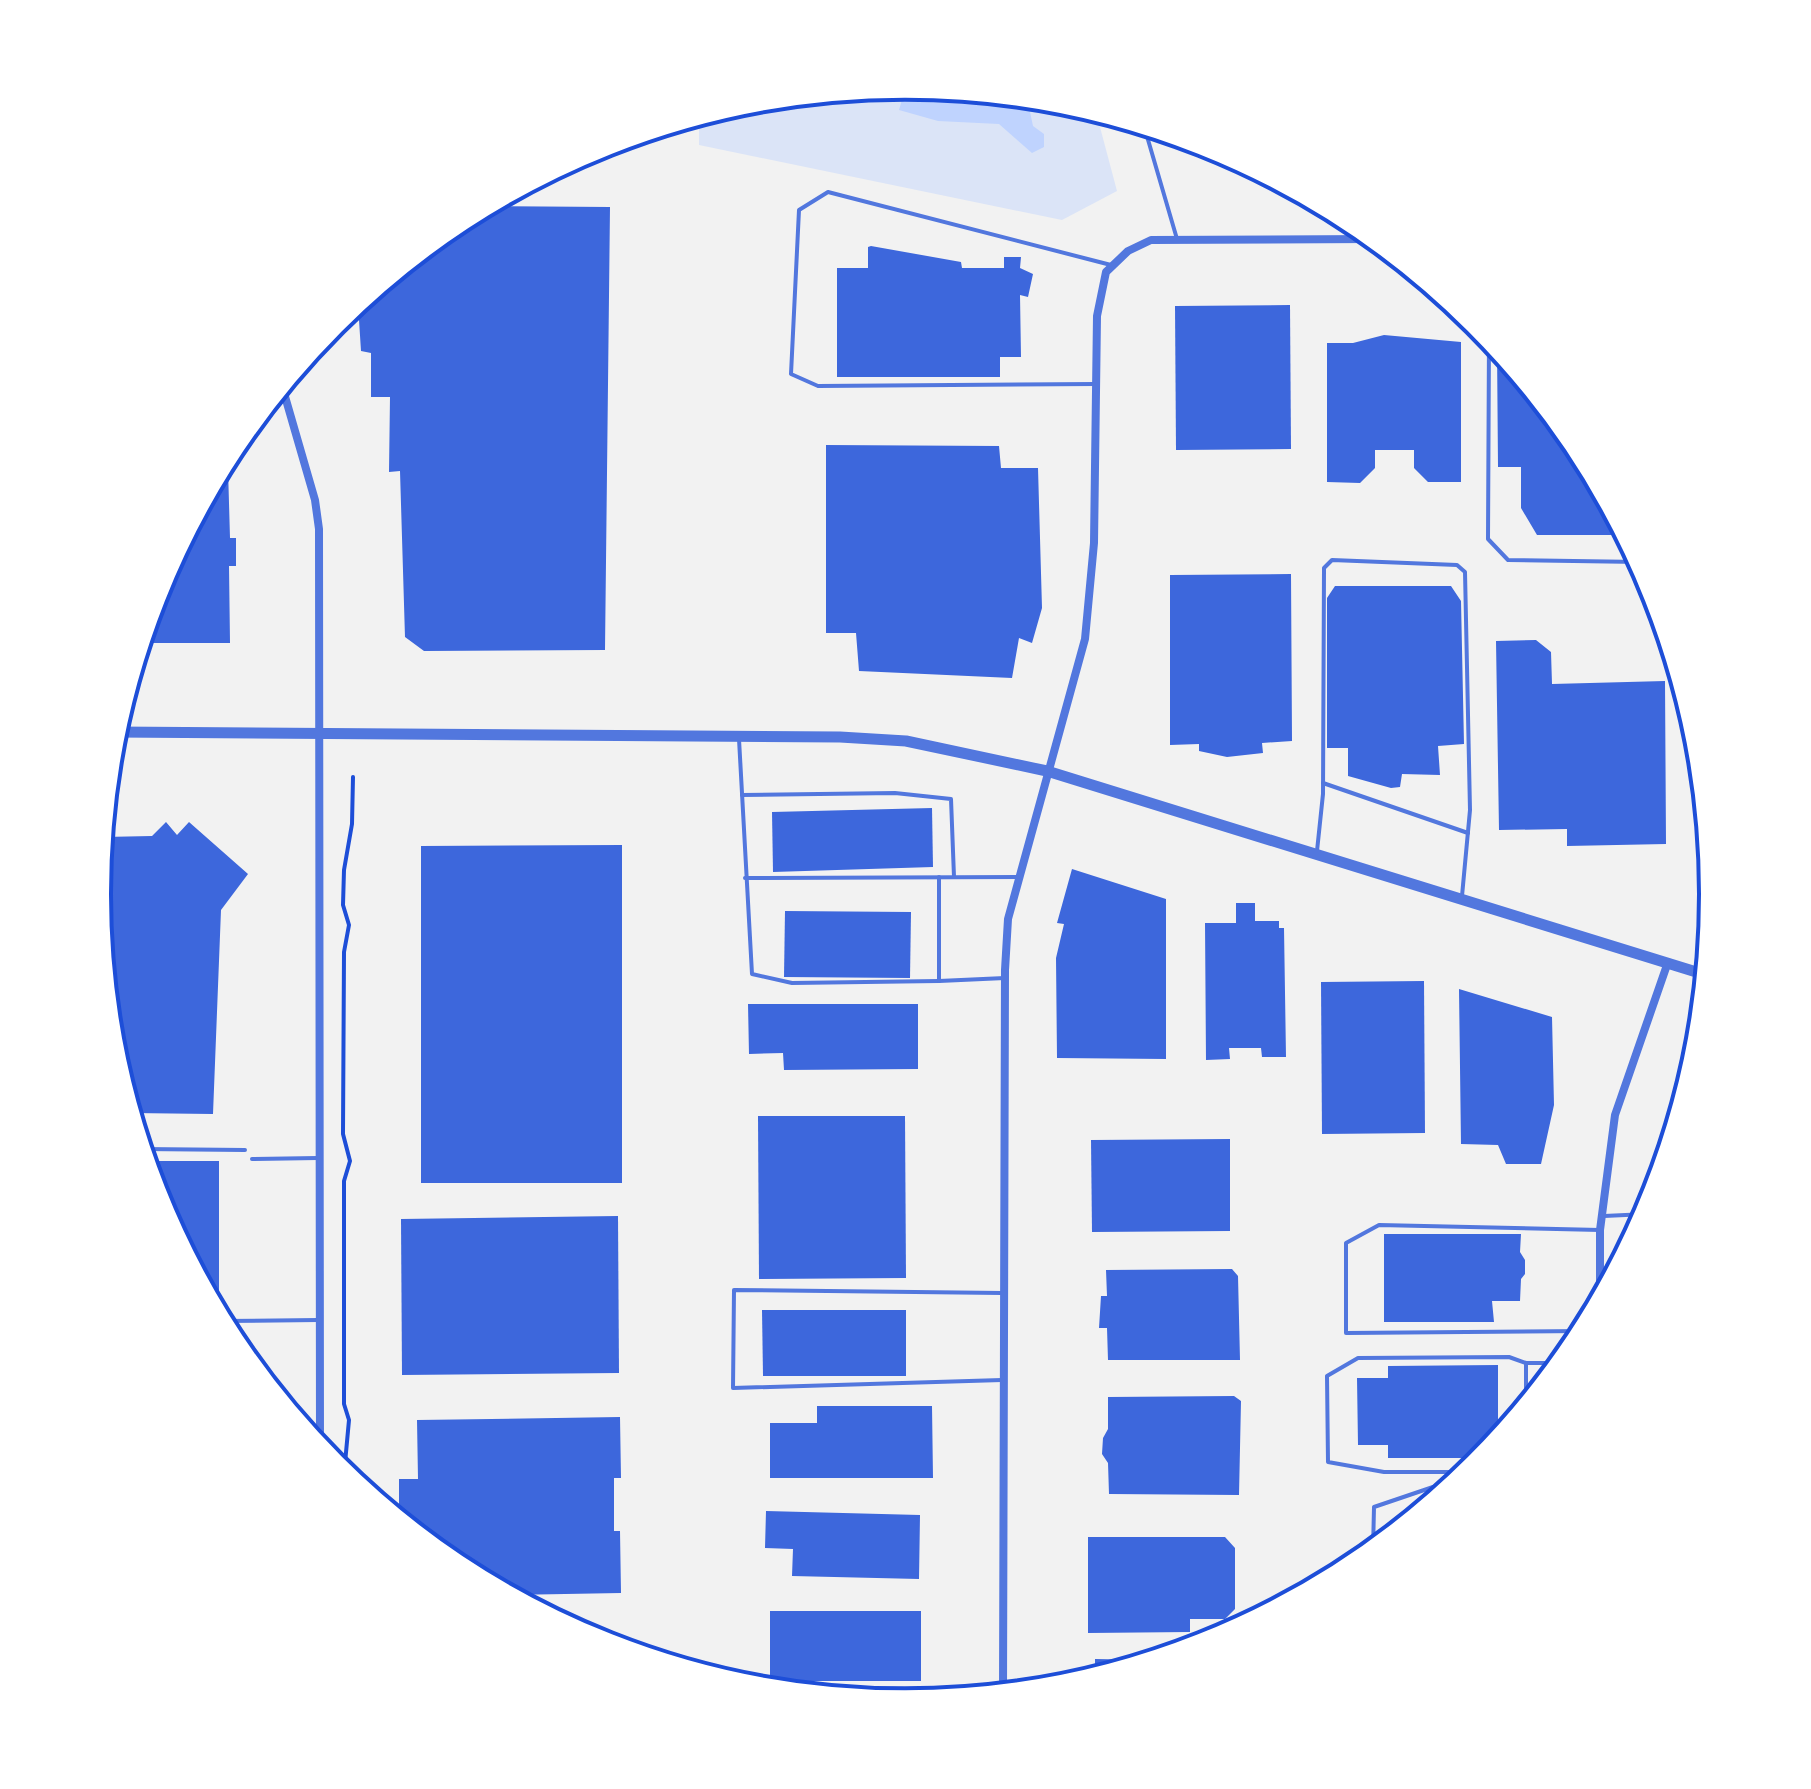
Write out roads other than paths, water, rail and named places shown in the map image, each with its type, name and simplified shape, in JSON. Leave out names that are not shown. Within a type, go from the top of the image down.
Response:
[{"type":"street","points":[[1003,1683],[1005,978],[1008,919],[1085,639],[1094,543],[1097,316],[1106,272],[1128,251],[1151,240],[1354,239]]},
{"type":"street","points":[[286,398],[315,500],[319,529],[320,1431]]},
{"type":"street","points":[[128,732],[840,737],[906,741],[1047,771],[1696,971]]},
{"type":"street","points":[[1604,1273],[1600,1230],[1615,1115],[1668,962]]},
{"type":"lane","points":[[1148,138],[1178,240]]},
{"type":"lane","points":[[1096,384],[818,386],[791,374],[799,210],[828,192],[1113,265]]},
{"type":"lane","points":[[1489,356],[1488,539],[1508,560],[1627,562]]},
{"type":"lane","points":[[1317,854],[1323,783],[1324,568],[1332,560],[1457,565],[1465,572],[1470,810],[1462,899]]},
{"type":"lane","points":[[739,736],[752,974],[792,983],[1005,978]]},
{"type":"lane","points":[[1323,783],[1468,833]]},
{"type":"lane","points":[[742,795],[895,793],[951,799],[954,877]]},
{"type":"lane","points":[[939,877],[939,981]]},
{"type":"lane","points":[[745,878],[1019,877]]},
{"type":"lane","points":[[153,1149],[245,1150]]},
{"type":"lane","points":[[252,1159],[320,1158]]},
{"type":"lane","points":[[1601,1217],[1633,1215]]},
{"type":"lane","points":[[1569,1331],[1346,1333],[1346,1243],[1379,1225],[1600,1230]]},
{"type":"lane","points":[[1005,1293],[734,1290],[733,1388],[1005,1380]]},
{"type":"lane","points":[[235,1321],[320,1320]]},
{"type":"lane","points":[[1450,1472],[1384,1472],[1328,1462],[1327,1376],[1358,1358],[1509,1357],[1526,1363],[1547,1363]]},
{"type":"lane","points":[[1526,1363],[1526,1390]]},
{"type":"lane","points":[[1373,1536],[1374,1507],[1434,1487]]},
{"type":"water","points":[[902,100],[906,100],[1030,110],[1033,126],[1044,134],[1044,147],[1032,153],[999,124],[938,121],[899,110]]}]
